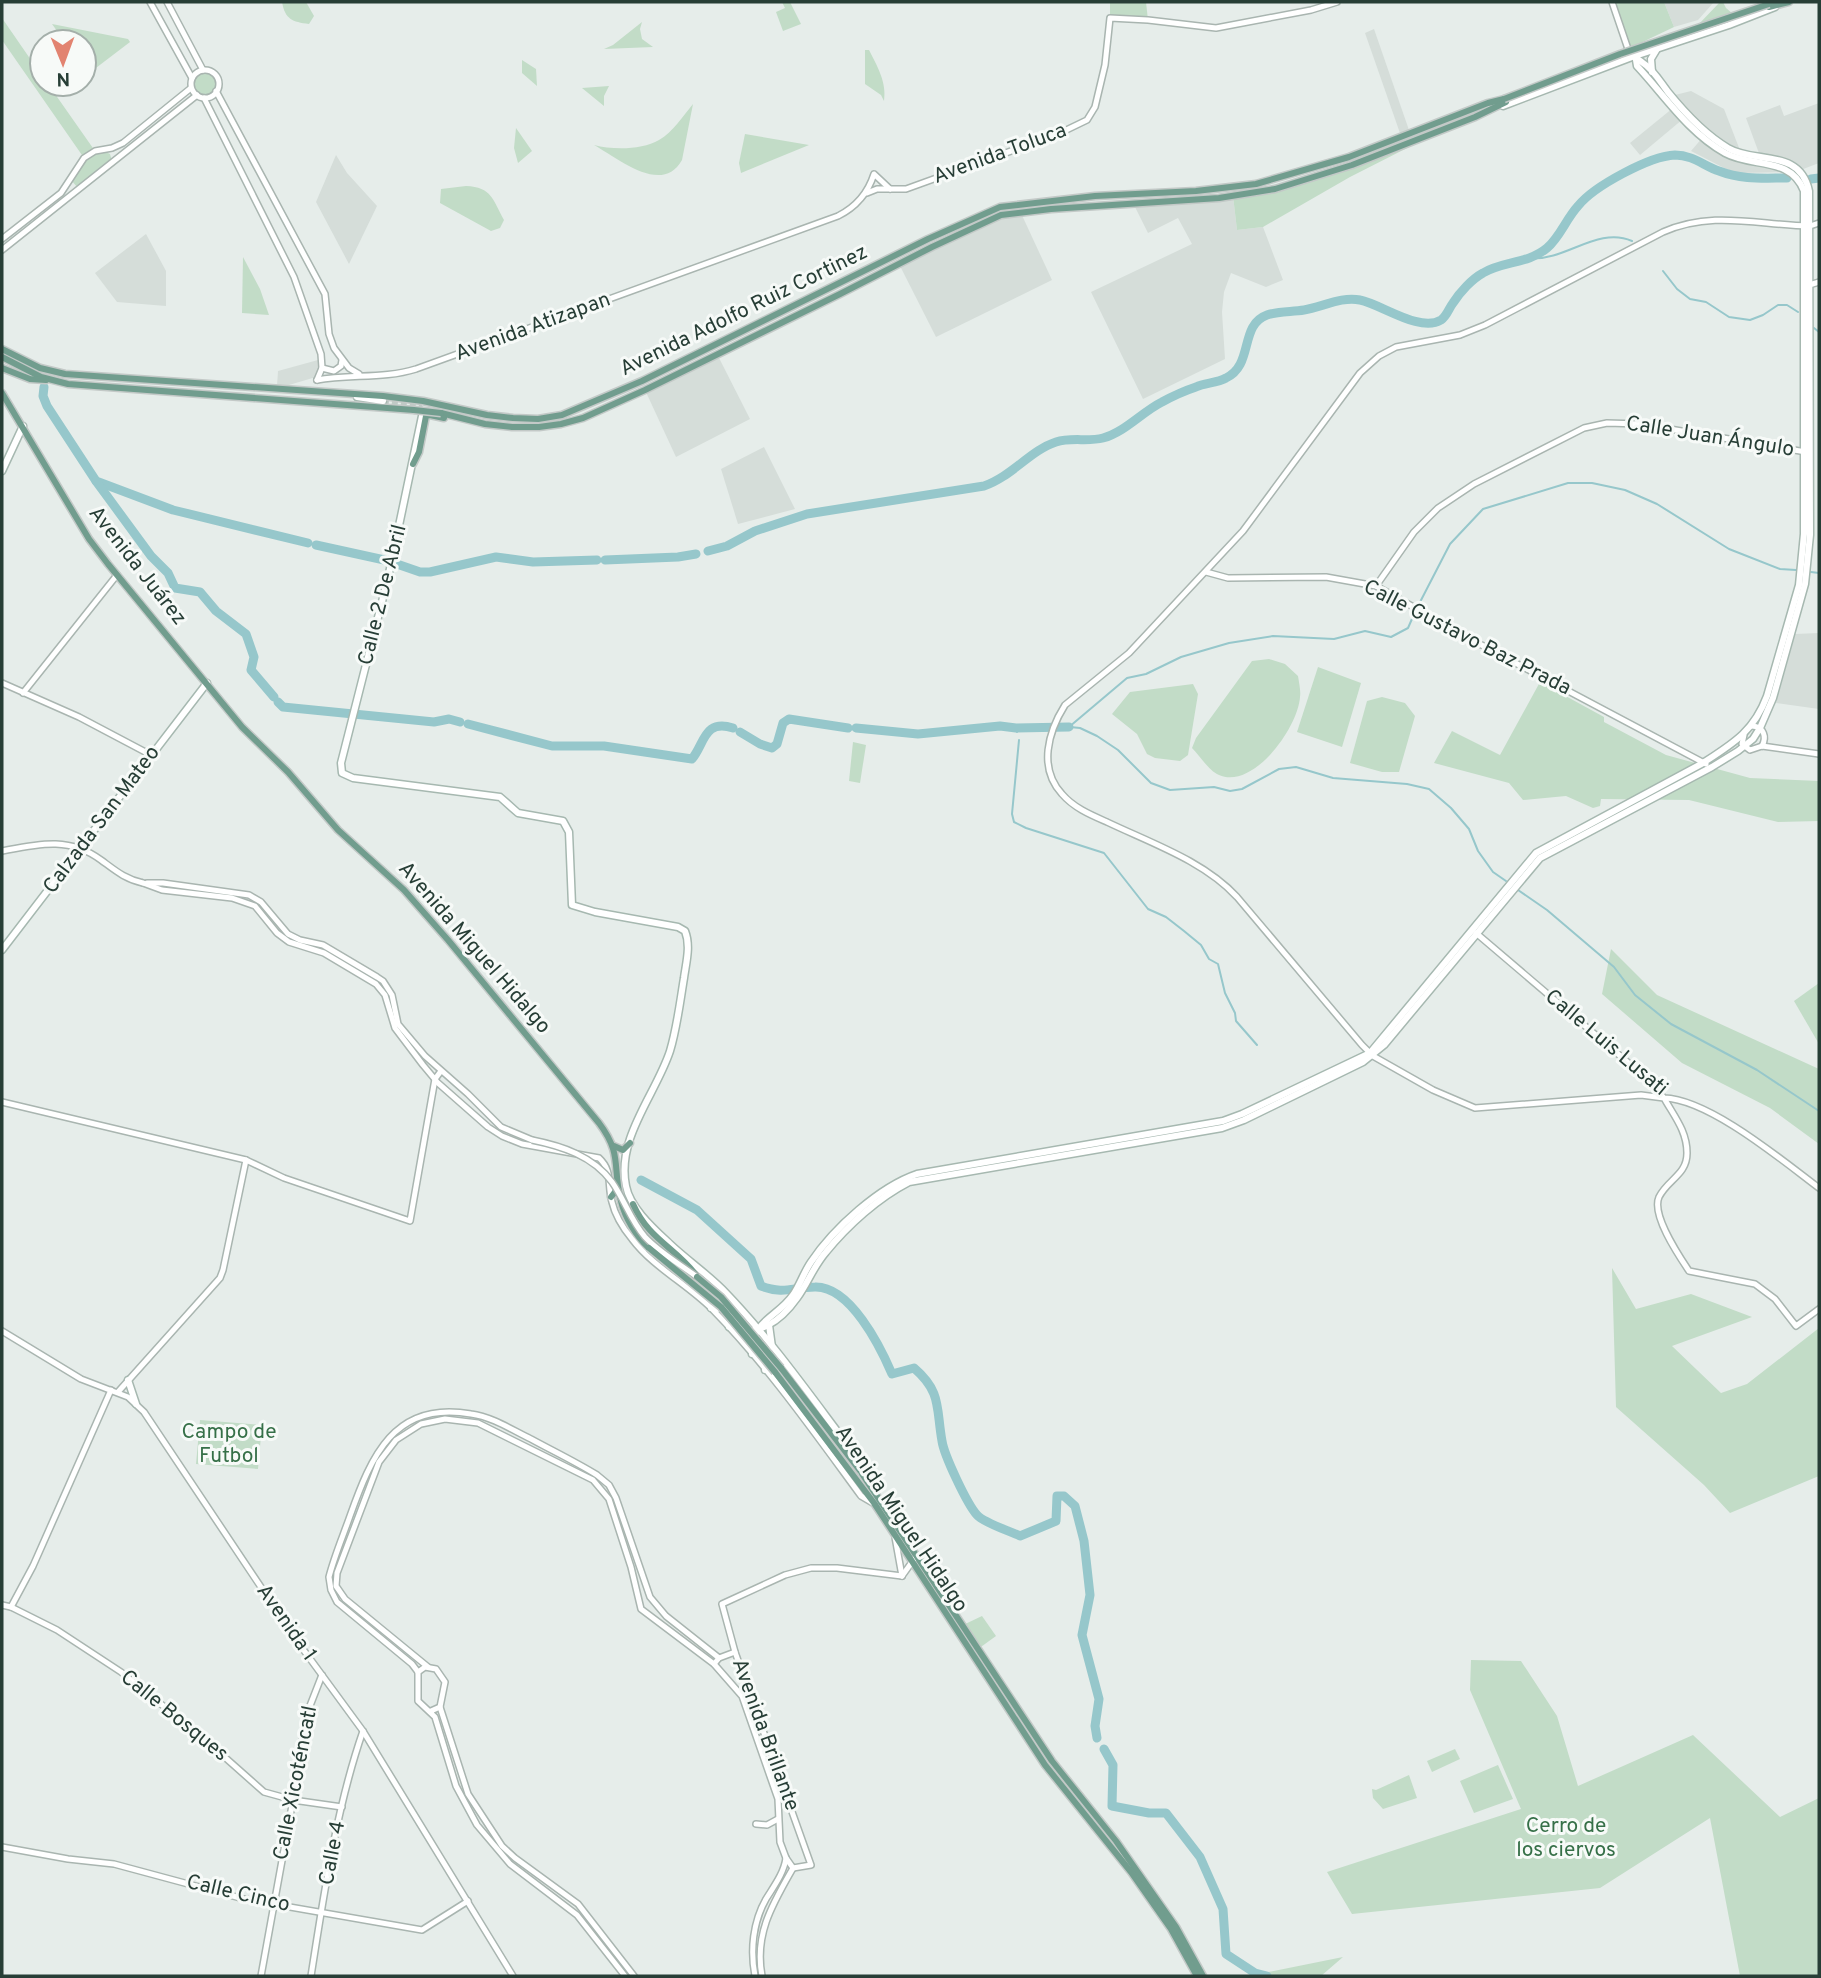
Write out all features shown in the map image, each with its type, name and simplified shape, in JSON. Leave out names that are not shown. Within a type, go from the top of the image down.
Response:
[{"type":"main road","name":"Avenida Adolfo Ruiz Cortinez","points":[[1488,103],[1505,100],[1620,54],[1769,3]]},
{"type":"main road","name":"Avenida Adolfo Ruiz Cortinez","points":[[2,351],[40,368],[65,374],[335,392],[423,401],[487,415],[538,419],[562,415],[714,347],[967,220],[1011,204],[1229,188],[1273,180],[1349,157],[1628,49],[1769,3],[1786,3]]},
{"type":"main road","name":"Avenida Adolfo Ruiz Cortinez","points":[[2,351],[41,377],[86,386],[414,410],[441,413],[485,424],[538,427],[561,424],[583,418],[645,390],[1001,215],[1020,211],[1220,198],[1275,189],[1352,165],[1610,65],[1636,60],[1658,48],[1786,3]]},
{"type":"main road","points":[[1636,60],[1641,49],[1693,31],[1709,22]]},
{"type":"main road","points":[[1653,74],[1651,58],[1658,48]]},
{"type":"main road","points":[[1628,49],[1686,123],[1717,147],[1744,160],[1777,165],[1793,175],[1804,191],[1807,226]]},
{"type":"main road","points":[[729,1327],[744,1332],[769,1325],[794,1303],[810,1263],[834,1234],[883,1191],[904,1178],[1223,1121],[1371,1054],[1536,853],[1703,763],[1744,735],[1761,714],[1801,572],[1806,452],[1809,191],[1800,172],[1779,159],[1741,153],[1728,148],[1692,120],[1643,62],[1636,60]]},
{"type":"main road","points":[[1550,78],[1553,87]]},
{"type":"main road","name":"Avenida Adolfo Ruiz Cortinez","points":[[1494,109],[1505,100]]},
{"type":"main road","points":[[1273,180],[1275,189]]},
{"type":"main road","points":[[967,220],[971,228]]},
{"type":"main road","points":[[714,347],[717,354]]},
{"type":"main road","points":[[2,368],[30,379],[50,380]]},
{"type":"main road","points":[[642,381],[645,390]]},
{"type":"main road","points":[[335,392],[383,401]]},
{"type":"main road","name":"Avenida Juárez","points":[[2,393],[89,539],[207,683]]},
{"type":"main road","points":[[413,464],[419,452],[428,415],[485,424]]},
{"type":"main road","name":"Calle 2 De Abril","points":[[422,416],[388,579],[341,763],[342,773],[353,778],[500,797],[518,813],[563,821],[569,832],[572,905],[595,912],[678,927],[685,931],[688,947],[673,1039],[630,1143]]},
{"type":"main road","points":[[2,471],[23,426]]},
{"type":"main road","points":[[1474,930],[1540,858],[1712,767],[1745,747],[1760,729],[1773,698],[1805,584],[1810,535],[1806,452]]},
{"type":"main road","name":"Calzada San Mateo","points":[[2,950],[207,683]]},
{"type":"main road","name":"Avenida Miguel Hidalgo","points":[[207,683],[242,727],[288,772],[338,830],[404,890],[449,940],[599,1123],[614,1146],[617,1156],[618,1186],[625,1215],[645,1250],[721,1307],[778,1370],[874,1503],[1045,1765],[1114,1844]]},
{"type":"main road","points":[[202,690],[213,690]]},
{"type":"main road","points":[[614,1146],[623,1150],[630,1143]]},
{"type":"main road","points":[[630,1143],[624,1171],[626,1188],[633,1204],[644,1225],[697,1277]]},
{"type":"main road","points":[[610,1174],[618,1186],[611,1199]]},
{"type":"main road","points":[[633,1204],[661,1236],[726,1292],[859,1460],[861,1472]]},
{"type":"main road","points":[[630,1236],[640,1239]]},
{"type":"main road","name":"Avenida Miguel Hidalgo","points":[[697,1277],[721,1297],[861,1472],[1052,1761],[1114,1844]]},
{"type":"main road","points":[[752,1354],[752,1342],[757,1330],[801,1287]]},
{"type":"main road","points":[[711,1308],[721,1309],[724,1306],[727,1302],[726,1292]]},
{"type":"main road","points":[[769,1325],[772,1349]]},
{"type":"main road","points":[[765,1370],[765,1363],[770,1358],[781,1359]]},
{"type":"main road","points":[[128,1380],[136,1404]]},
{"type":"main road","points":[[1114,1844],[1171,1929],[1196,1976]]},
{"type":"main road","points":[[1114,1844],[1176,1927],[1203,1976]]},
{"type":"street","points":[[2,239],[61,193],[84,158],[95,151],[123,143],[191,88],[192,78],[150,2]]},
{"type":"street","points":[[167,2],[203,70]]},
{"type":"street","name":"Avenida Toluca","points":[[865,193],[906,189],[1058,134],[1087,120],[1095,107],[1105,65],[1110,18],[1216,28],[1311,10],[1337,2]]},
{"type":"street","points":[[1612,2],[1628,49]]},
{"type":"street","points":[[191,88],[197,95],[210,97],[219,82],[211,71],[203,70],[192,78]]},
{"type":"street","points":[[216,91],[325,294],[328,334],[342,360],[356,373],[364,376]]},
{"type":"street","points":[[2,250],[197,95]]},
{"type":"street","points":[[204,98],[290,268],[321,354],[323,368],[334,371],[341,366],[342,360]]},
{"type":"street","points":[[100,150],[110,154],[112,162]]},
{"type":"street","points":[[865,193],[874,174],[890,189]]},
{"type":"street","points":[[71,180],[75,187],[81,187]]},
{"type":"street","name":"Avenida Atizapan","points":[[323,368],[317,380],[401,373],[416,369],[838,216],[848,211],[865,193]]},
{"type":"street","points":[[1819,223],[1807,226],[1707,219],[1690,222],[1663,232],[1471,331],[1401,345],[1384,352],[1360,373],[1243,531],[1206,572],[1129,653],[1065,705],[1057,718],[1046,751],[1052,782],[1062,795],[1080,809],[1220,880],[1371,1054],[1433,1090],[1475,1108],[1642,1095],[1664,1098],[1685,1134],[1688,1152],[1684,1170],[1660,1195],[1658,1209],[1671,1242],[1689,1271],[1755,1284],[1775,1299],[1796,1326],[1819,1309]]},
{"type":"street","points":[[1806,286],[1819,282]]},
{"type":"street","name":"Calle Juan Ángulo","points":[[1376,586],[1414,532],[1438,508],[1474,484],[1584,428],[1607,423],[1640,425],[1806,452]]},
{"type":"street","name":"Calle Gustavo Baz Prada","points":[[1206,572],[1228,578],[1326,577],[1376,586],[1712,767]]},
{"type":"street","points":[[23,692],[117,575]]},
{"type":"street","points":[[2,683],[79,717],[151,755]]},
{"type":"street","points":[[1752,726],[1765,734],[1762,747]]},
{"type":"street","points":[[1744,735],[1742,739],[1745,747],[1750,750],[1762,747],[1819,754]]},
{"type":"street","points":[[2,851],[47,842],[72,845],[93,854],[124,878],[162,890],[247,902],[259,909],[277,933],[289,942],[324,953],[376,984],[385,995],[395,1028],[435,1079],[502,1136],[522,1144],[592,1155],[604,1163],[610,1174],[611,1199],[619,1220],[630,1236],[729,1327],[861,1496],[874,1503]]},
{"type":"street","name":"Avenida Miguel Hidalgo","points":[[153,885],[249,895],[261,902],[288,934],[300,940],[323,945],[377,977],[389,990],[398,1024],[441,1071],[468,1094],[500,1128],[532,1140],[556,1144],[572,1151],[603,1172],[647,1239],[697,1277]]},
{"type":"street","name":"Calle Luis Lusati","points":[[1474,930],[1646,1077],[1664,1098],[1680,1101],[1734,1126],[1819,1188]]},
{"type":"street","points":[[2,1102],[246,1160],[284,1178],[410,1221],[435,1079],[441,1071]]},
{"type":"street","points":[[11,1607],[33,1566],[114,1391],[128,1380],[220,1278],[246,1160]]},
{"type":"street","points":[[611,1199],[625,1215]]},
{"type":"street","name":"Avenida 1","points":[[2,1331],[80,1379],[114,1391],[144,1412],[322,1675],[363,1731],[513,1976]]},
{"type":"street","points":[[634,1976],[578,1904],[500,1848],[477,1825],[462,1800],[435,1717],[418,1701],[418,1672],[333,1597],[329,1584],[331,1570],[361,1485],[376,1453],[401,1427],[422,1417],[461,1412],[492,1420],[597,1475],[609,1485],[616,1498],[647,1590],[655,1604],[719,1658]]},
{"type":"street","points":[[625,1976],[577,1915],[510,1864],[468,1794],[440,1707],[444,1677],[428,1667],[340,1594],[336,1586],[337,1573],[373,1473],[384,1454],[396,1440],[421,1424],[445,1419],[468,1420],[489,1426],[593,1480],[609,1499],[641,1609],[645,1614],[652,1611],[655,1604]]},
{"type":"street","points":[[894,1534],[902,1576]]},
{"type":"street","points":[[902,1576],[917,1555]]},
{"type":"street","name":"Avenida Brillante","points":[[645,1614],[714,1664],[742,1696],[778,1799],[780,1842],[793,1868],[811,1865],[735,1652],[722,1604],[785,1574],[811,1568],[837,1568],[902,1576]]},
{"type":"street","points":[[637,1593],[641,1589],[647,1590]]},
{"type":"street","name":"Calle Bosques","points":[[2,1605],[77,1641],[139,1684],[264,1792],[293,1800],[342,1807]]},
{"type":"street","points":[[369,1628],[373,1622]]},
{"type":"street","points":[[714,1664],[719,1658],[735,1652]]},
{"type":"street","points":[[418,1672],[428,1667]]},
{"type":"street","name":"Calle Xicoténcatl","points":[[261,1976],[306,1716],[322,1675]]},
{"type":"street","points":[[431,1711],[440,1707]]},
{"type":"street","name":"Calle 4","points":[[311,1976],[342,1807],[352,1762],[363,1731]]},
{"type":"street","points":[[756,1824],[767,1825],[778,1819]]},
{"type":"street","name":"Calle Cinco","points":[[2,1847],[114,1864],[244,1899],[422,1930],[468,1901]]},
{"type":"street","points":[[755,1976],[752,1964],[757,1922],[764,1903],[783,1870],[786,1858]]},
{"type":"street","points":[[752,1964],[769,1908],[793,1868]]},
{"type":"street","points":[[761,1938],[762,1976]]},
{"type":"shaded area","points":[[1664,2],[1714,2],[1698,20],[1674,27]]},
{"type":"shaded area","points":[[1374,29],[1410,133],[1401,136],[1365,33]]},
{"type":"shaded area","points":[[1691,91],[1724,109],[1741,153],[1718,141],[1671,96]]},
{"type":"shaded area","points":[[1819,103],[1819,163],[1798,171],[1760,156],[1746,118],[1780,105],[1784,116]]},
{"type":"shaded area","points":[[1673,108],[1683,119],[1640,155],[1630,143]]},
{"type":"shaded area","points":[[1703,137],[1789,172],[1738,173],[1726,169],[1691,151]]},
{"type":"shaded area","points":[[336,155],[347,173],[377,206],[349,264],[316,202]]},
{"type":"shaded area","points":[[1233,196],[1237,230],[1263,227],[1283,280],[1266,287],[1231,273],[1224,292],[1222,312],[1225,359],[1143,399],[1091,292],[1192,244],[1178,218],[1148,233],[1133,203]]},
{"type":"shaded area","points":[[1020,211],[1052,280],[936,337],[899,264],[985,221]]},
{"type":"shaded area","points":[[146,234],[166,271],[166,306],[117,302],[95,273]]},
{"type":"shaded area","points":[[717,354],[750,419],[676,457],[645,390]]},
{"type":"shaded area","points":[[318,360],[320,369],[316,377],[277,386],[278,371]]},
{"type":"shaded area","points":[[764,447],[795,509],[738,524],[721,469]]},
{"type":"shaded area","points":[[1819,633],[1819,709],[1776,703],[1795,634]]},
{"type":"green space","points":[[282,2],[306,2],[314,16],[309,24],[294,21],[287,16]]},
{"type":"green space","points":[[782,2],[790,2],[801,24],[783,31],[776,12],[785,8]]},
{"type":"green space","points":[[1110,2],[1146,2],[1148,20],[1110,18]]},
{"type":"green space","points":[[1612,2],[1664,2],[1674,27],[1628,49]]},
{"type":"green space","points":[[1720,2],[1733,14],[1698,25]]},
{"type":"green space","points":[[2,18],[28,56],[28,77],[2,40]]},
{"type":"green space","points":[[642,22],[642,39],[653,47],[604,49],[613,45]]},
{"type":"green space","points":[[52,24],[72,28],[55,28]]},
{"type":"green space","points":[[98,33],[128,39],[130,42],[98,66]]},
{"type":"green space","points":[[865,50],[869,50],[881,74],[884,101],[881,95],[865,84]]},
{"type":"green space","points":[[522,60],[536,69],[537,86],[522,73]]},
{"type":"green space","points":[[205,70],[215,74],[219,84],[215,94],[205,98],[195,94],[191,84],[195,74]]},
{"type":"green space","points":[[609,86],[604,96],[604,106],[582,88]]},
{"type":"green space","points":[[42,98],[58,98],[95,151],[110,154],[112,161],[78,188],[71,180],[84,158]]},
{"type":"green space","points":[[693,104],[682,160],[673,170],[663,175],[640,171],[594,145],[627,148],[652,143],[669,133]]},
{"type":"green space","points":[[516,128],[532,151],[518,163],[514,148]]},
{"type":"green space","points":[[745,134],[809,145],[741,173],[739,163]]},
{"type":"green space","points":[[1409,143],[1411,146],[1263,227],[1237,230],[1233,196],[1275,189]]},
{"type":"green space","points":[[466,186],[481,189],[491,196],[504,220],[500,228],[491,231],[440,203],[441,189]]},
{"type":"green space","points":[[243,257],[260,289],[269,315],[242,313]]},
{"type":"green space","points":[[1269,659],[1285,664],[1298,676],[1300,697],[1291,724],[1272,753],[1259,765],[1246,774],[1232,777],[1219,775],[1208,767],[1192,748],[1196,738],[1252,661]]},
{"type":"green space","points":[[1318,667],[1361,683],[1342,747],[1297,732]]},
{"type":"green space","points":[[1540,682],[1604,717],[1604,722],[1666,755],[1750,778],[1819,781],[1819,821],[1778,822],[1689,800],[1601,799],[1600,806],[1593,808],[1566,796],[1523,800],[1509,783],[1434,763],[1452,731],[1500,755]]},
{"type":"green space","points":[[1193,684],[1198,694],[1188,755],[1180,761],[1155,758],[1147,754],[1137,734],[1112,714],[1130,692]]},
{"type":"green space","points":[[1382,697],[1405,703],[1415,716],[1399,772],[1382,772],[1350,763],[1367,701]]},
{"type":"green space","points":[[853,742],[866,745],[860,783],[849,781]]},
{"type":"green space","points":[[1611,949],[1657,995],[1819,1069],[1819,1144],[1770,1108],[1682,1063],[1602,994]]},
{"type":"green space","points":[[1819,983],[1819,1044],[1794,1001]]},
{"type":"green space","points":[[1612,1268],[1636,1309],[1691,1294],[1752,1317],[1672,1346],[1721,1393],[1747,1384],[1819,1328],[1819,1476],[1730,1513],[1704,1485],[1616,1407]]},
{"type":"green space","name":"Campo de Futbol","points":[[200,1420],[262,1425],[258,1469],[196,1464]]},
{"type":"green space","points":[[982,1616],[996,1636],[978,1649],[961,1626]]},
{"type":"green space","name":"Cerro de los ciervos","points":[[1471,1660],[1521,1661],[1557,1716],[1578,1786],[1693,1735],[1780,1817],[1819,1798],[1819,1976],[1740,1976],[1710,1818],[1600,1888],[1352,1914],[1327,1872],[1521,1809],[1470,1690]]},
{"type":"green space","points":[[1455,1749],[1460,1759],[1432,1772],[1427,1761]]},
{"type":"green space","points":[[1498,1765],[1513,1799],[1474,1813],[1460,1781]]},
{"type":"green space","points":[[1409,1775],[1417,1798],[1383,1809],[1373,1798],[1372,1789],[1376,1790]]},
{"type":"green space","points":[[1343,1957],[1321,1976],[1254,1975]]},
{"type":"waterway","points":[[708,551],[727,546],[755,531],[807,514],[984,486],[1056,442],[1097,439],[1111,435],[1166,400],[1222,380],[1235,372],[1253,327],[1267,315],[1353,299],[1422,323],[1441,320],[1459,295],[1475,279],[1491,269],[1540,253],[1552,244],[1586,198],[1609,181],[1652,161],[1681,155],[1736,176],[1787,178]]},
{"type":"waterway","points":[[1811,179],[1819,178]]},
{"type":"waterway","points":[[1532,258],[1544,258],[1607,238],[1632,241]]},
{"type":"waterway","points":[[1663,271],[1677,289],[1690,299],[1706,302],[1729,317],[1750,320],[1778,305],[1787,305],[1798,312]]},
{"type":"waterway","points":[[1814,328],[1819,332]]},
{"type":"waterway","points":[[44,387],[43,396],[47,406],[96,481],[173,510],[308,543]]},
{"type":"waterway","points":[[96,481],[151,556],[168,573],[175,588],[200,592],[216,611],[246,634],[254,657],[251,670],[274,697]]},
{"type":"waterway","points":[[1418,606],[1450,544],[1483,509],[1568,483],[1592,483],[1625,490],[1657,504],[1729,549],[1780,569],[1796,570]]},
{"type":"waterway","points":[[316,545],[389,561]]},
{"type":"waterway","points":[[605,560],[696,554]]},
{"type":"waterway","points":[[394,563],[420,572],[430,572],[496,557],[533,562],[597,560]]},
{"type":"waterway","points":[[1811,572],[1819,573]]},
{"type":"waterway","points":[[1069,727],[1127,678],[1146,674],[1181,657],[1229,643],[1273,636],[1334,639],[1365,631],[1391,637],[1408,628],[1415,612]]},
{"type":"waterway","points":[[278,702],[283,707],[434,722],[449,719],[460,722]]},
{"type":"waterway","points":[[740,732],[772,748],[777,744],[783,723],[789,719],[848,728]]},
{"type":"waterway","points":[[468,724],[552,746],[604,746],[692,759],[711,730],[723,726],[733,728]]},
{"type":"waterway","points":[[856,728],[918,734],[1000,726],[1069,727]]},
{"type":"waterway","points":[[1070,727],[1080,728],[1097,736],[1118,750],[1151,783],[1170,790],[1214,787],[1230,791],[1242,789],[1279,769],[1296,767],[1333,778],[1407,784],[1429,789],[1451,808],[1469,829],[1478,851],[1493,872],[1506,881]]},
{"type":"waterway","points":[[1016,728],[1017,732]]},
{"type":"waterway","points":[[1019,740],[1012,814],[1014,822],[1104,853],[1148,909],[1166,917],[1184,931],[1201,945],[1209,959],[1218,964],[1236,1021],[1257,1045]]},
{"type":"waterway","points":[[1518,890],[1547,910],[1614,967],[1635,995],[1671,1024],[1757,1070],[1819,1111]]},
{"type":"waterway","points":[[641,1180],[697,1210],[751,1259],[761,1286],[783,1290],[815,1287],[828,1289],[840,1296],[862,1320],[880,1348],[892,1374],[914,1368],[934,1393],[947,1457],[956,1479],[980,1518],[1020,1536],[1056,1521],[1057,1496],[1064,1496],[1075,1506],[1084,1541],[1090,1595],[1082,1635],[1099,1699],[1095,1726],[1097,1738]]},
{"type":"waterway","points":[[1104,1749],[1113,1765],[1112,1806],[1149,1813],[1166,1813],[1200,1857],[1223,1909],[1226,1954],[1255,1973],[1267,1976]]},
{"type":"tunnel","points":[[383,401],[419,406],[423,414]]}]
